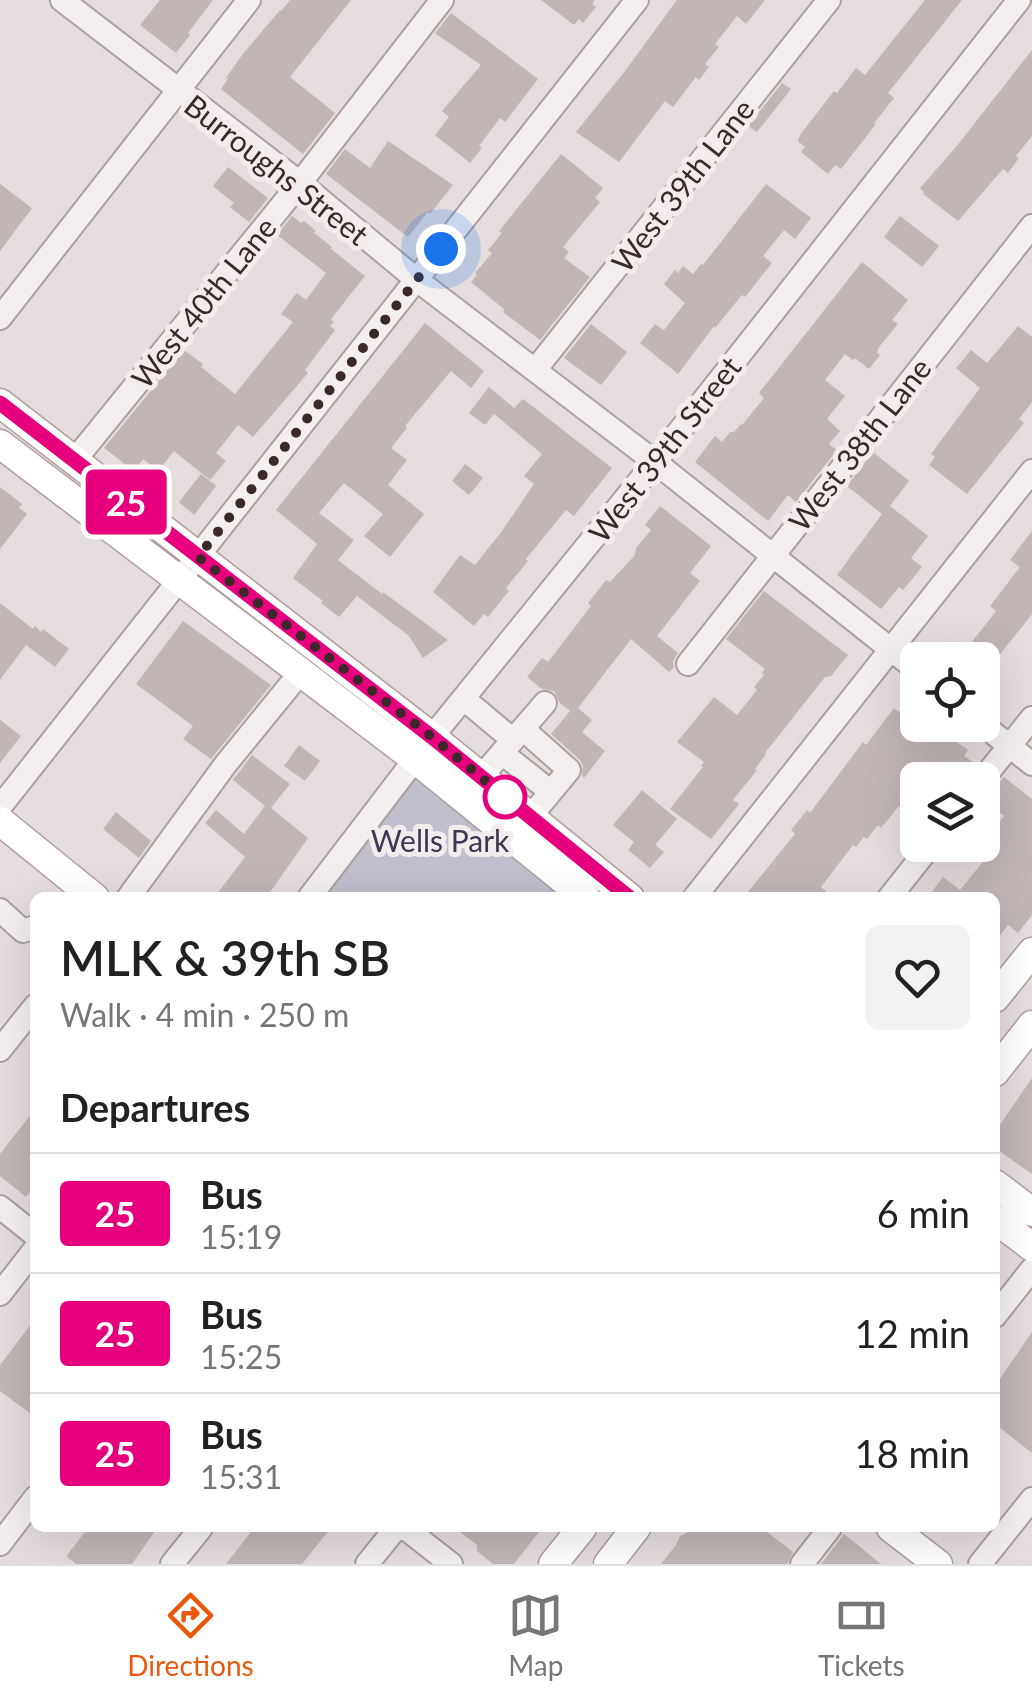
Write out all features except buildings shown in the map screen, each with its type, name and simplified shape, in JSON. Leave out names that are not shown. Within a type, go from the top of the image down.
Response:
[{"type":"main road","points":[[0,403],[198,557],[423,748],[579,892]]},
{"type":"main road","points":[[0,444],[300,673],[423,748],[481,777],[623,892]]},
{"type":"main road","points":[[0,821],[82,892]]},
{"type":"main road","points":[[1000,992],[1032,952]]},
{"type":"main road","points":[[1000,1066],[1032,1026]]},
{"type":"main road","points":[[1000,1188],[1032,1212]]},
{"type":"main road","points":[[1000,1232],[1032,1248]]},
{"type":"main road","points":[[553,1564],[579,1532]]},
{"type":"main road","points":[[608,1564],[633,1532]]},
{"type":"main road","points":[[896,1532],[938,1564]]},
{"type":"street","name":"Burroughs Street","points":[[62,0],[90,8],[178,91],[900,657]]},
{"type":"street","points":[[0,318],[249,0]]},
{"type":"street","name":"West 40th Lane","points":[[74,461],[300,183],[442,0]]},
{"type":"street","points":[[0,807],[637,0]]},
{"type":"street","name":"West 39th Lane","points":[[535,370],[829,0]]},
{"type":"street","name":"West 39th Street","points":[[314,892],[423,748],[655,462],[1019,0]]},
{"type":"street","name":"West 38th Lane","points":[[688,664],[1032,226]]},
{"type":"street","points":[[699,892],[1032,471]]},
{"type":"street","points":[[132,892],[225,766],[300,673]]},
{"type":"street","points":[[464,699],[512,741],[550,792],[530,817]]},
{"type":"street","points":[[481,777],[545,703]]},
{"type":"street","points":[[997,762],[1032,718]]},
{"type":"street","points":[[1000,738],[1032,764]]},
{"type":"street","points":[[894,892],[918,862]]},
{"type":"street","points":[[0,910],[23,931],[30,929]]},
{"type":"street","points":[[0,1050],[30,1012]]},
{"type":"street","points":[[0,1207],[30,1231]]},
{"type":"street","points":[[0,1294],[30,1255]]},
{"type":"street","points":[[1004,1286],[1032,1269]]},
{"type":"street","points":[[980,1564],[1032,1500]]},
{"type":"street","points":[[0,1544],[30,1505]]},
{"type":"street","points":[[172,1564],[197,1532]]},
{"type":"street","points":[[368,1564],[393,1532]]},
{"type":"street","points":[[409,1532],[451,1564]]},
{"type":"street","points":[[802,1564],[827,1532]]},
{"type":"green space","name":"Wells Park","points":[[430,759],[598,892],[327,892]]},
{"type":"bus line","name":"25","points":[[0,403],[432,737],[623,892]]},
{"type":"route","points":[[441,249],[198,557],[505,797]]}]
